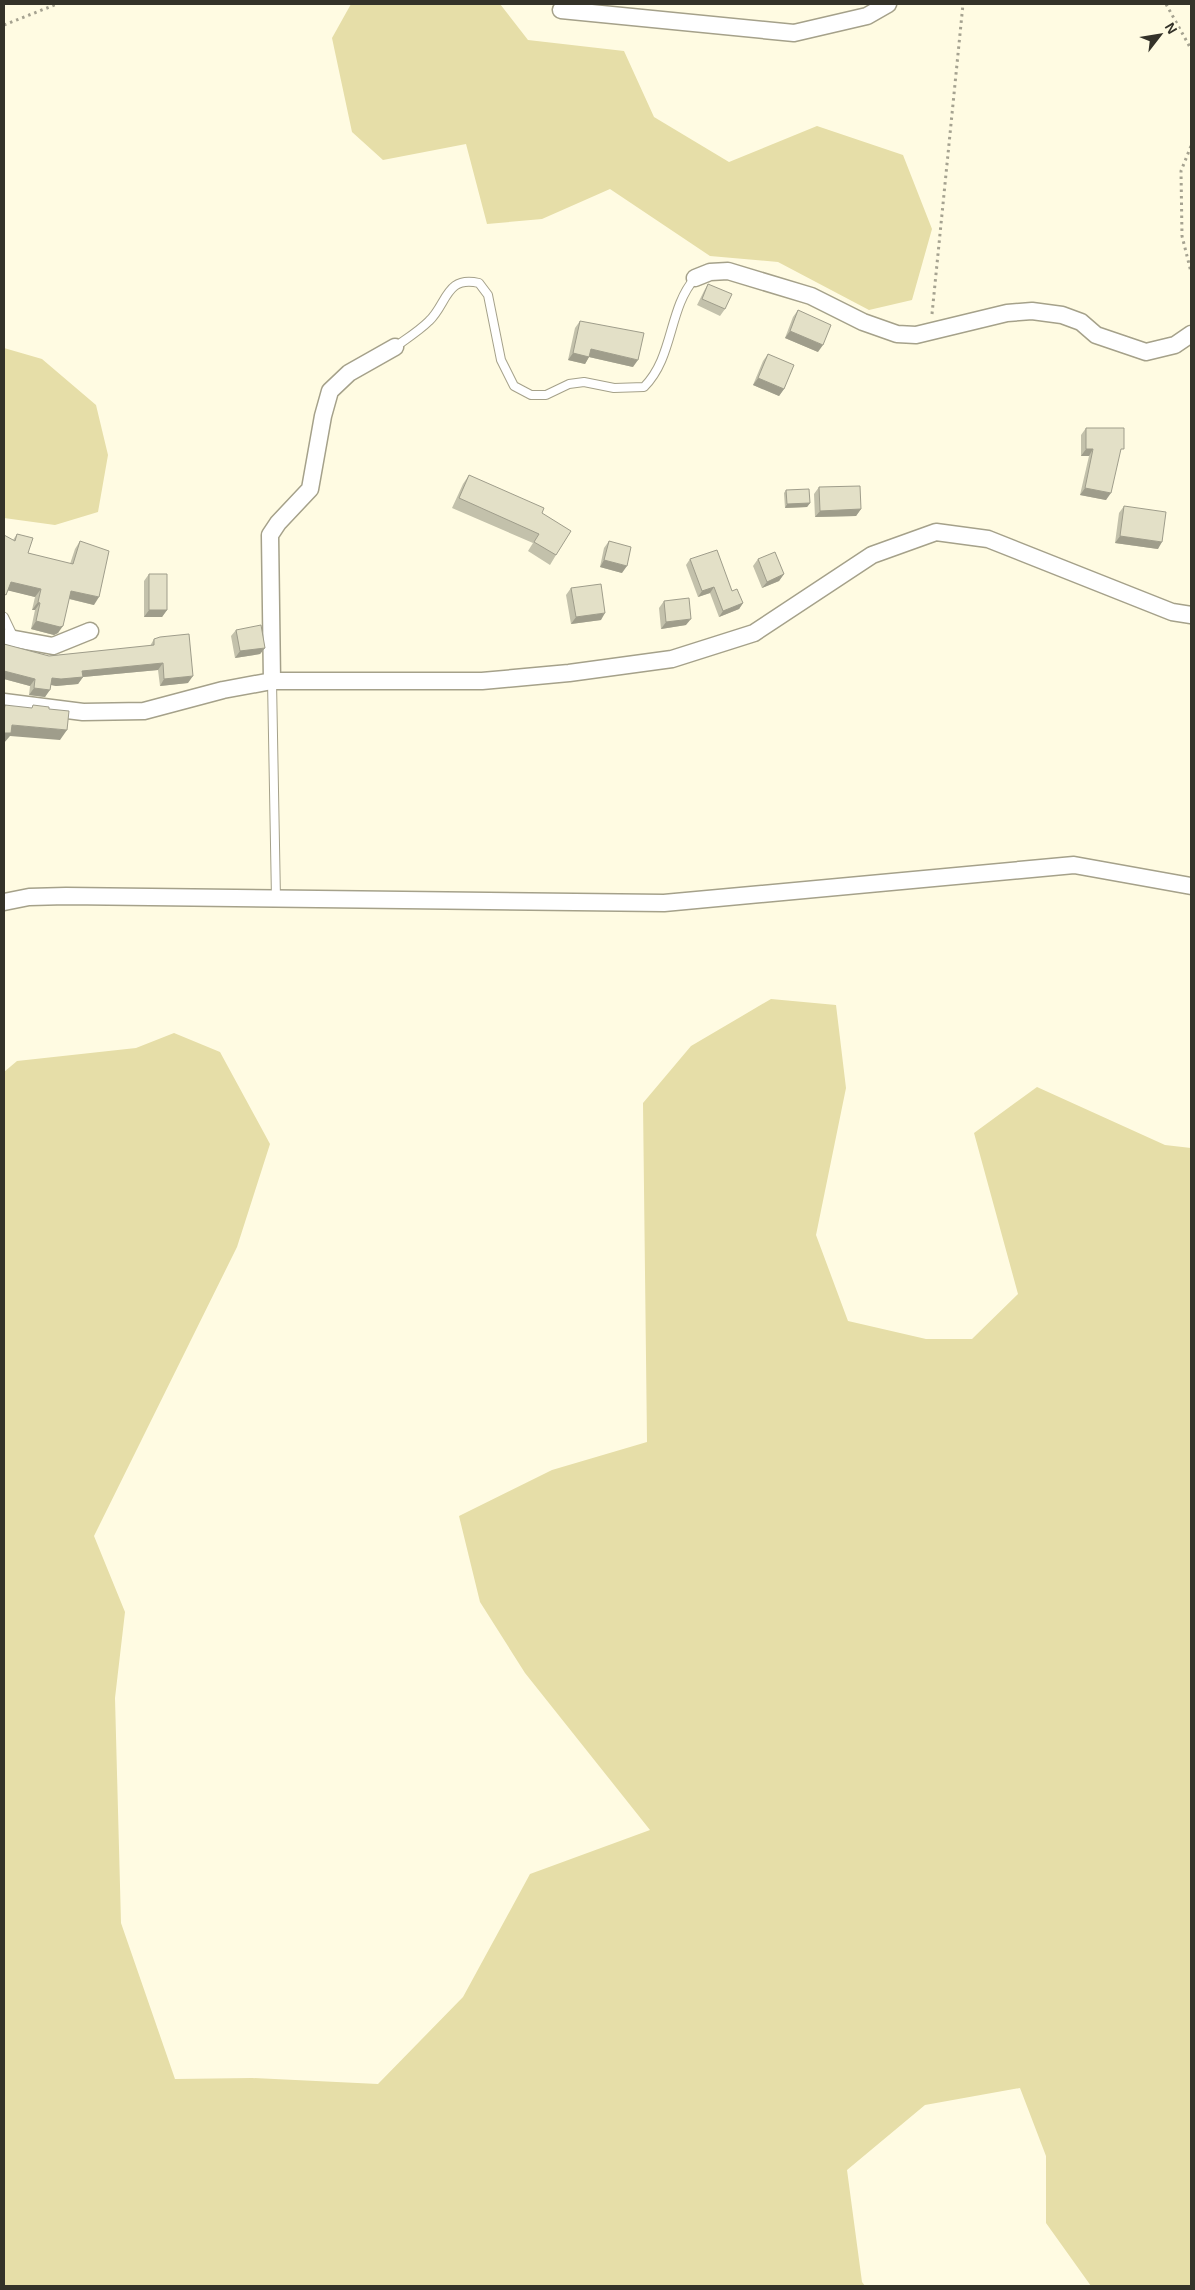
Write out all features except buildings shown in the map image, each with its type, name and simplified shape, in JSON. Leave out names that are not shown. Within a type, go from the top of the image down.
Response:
[{"type":"street","points":[[561,10],[794,33],[867,16],[888,4]]},
{"type":"street","points":[[695,278],[710,272],[728,271],[811,296],[863,322],[897,334],[916,334],[1007,313],[1032,311],[1062,315],[1081,322],[1096,336],[1146,352],[1174,345],[1191,334]]},
{"type":"street","points":[[272,682],[270,535],[278,523],[310,489],[323,416],[330,391],[349,373],[395,348]]},
{"type":"street","points":[[4,702],[83,712],[144,711],[223,690],[272,682],[482,681],[672,659],[754,633],[872,555],[936,532],[988,539],[1172,612],[1191,615]]},
{"type":"street","points":[[9,638],[53,646],[90,631]]},
{"type":"street","points":[[4,902],[29,896],[664,903],[1074,866],[1191,886]]},
{"type":"lane","points":[[395,348],[431,320],[446,294],[458,284],[467,280],[479,283],[488,295],[501,360],[514,386],[530,395],[546,395],[569,384],[584,382],[614,388],[644,387],[652,379],[665,355],[686,288],[695,278]]},
{"type":"lane","points":[[4,617],[9,638]]},
{"type":"lane","points":[[272,682],[276,899]]},
{"type":"path","points":[[4,25],[56,4]]},
{"type":"path","points":[[930,331],[963,4]]},
{"type":"path","points":[[1166,4],[1191,49]]},
{"type":"path","points":[[1191,146],[1181,171],[1182,236],[1191,272]]},
{"type":"shaded area","points":[[351,4],[500,4],[528,40],[624,51],[654,117],[729,162],[817,126],[903,155],[932,229],[912,300],[869,310],[778,262],[710,256],[610,189],[542,219],[487,224],[466,144],[383,160],[352,132],[332,38]]},
{"type":"shaded area","points":[[4,348],[42,359],[96,405],[108,455],[98,512],[55,525],[4,518]]},
{"type":"shaded area","points":[[771,999],[836,1005],[846,1088],[816,1235],[848,1321],[926,1339],[972,1339],[1018,1294],[974,1133],[1037,1087],[1165,1145],[1191,1148],[1191,2286],[1091,2286],[1046,2223],[1046,2156],[1020,2088],[925,2105],[847,2170],[862,2282],[865,2286],[4,2286],[4,1072],[17,1061],[136,1048],[174,1033],[220,1052],[270,1144],[237,1247],[94,1536],[125,1612],[115,1698],[121,1923],[175,2079],[252,2078],[378,2084],[463,1997],[530,1874],[650,1830],[525,1673],[480,1602],[459,1516],[552,1470],[647,1442],[643,1103],[691,1046]]}]
